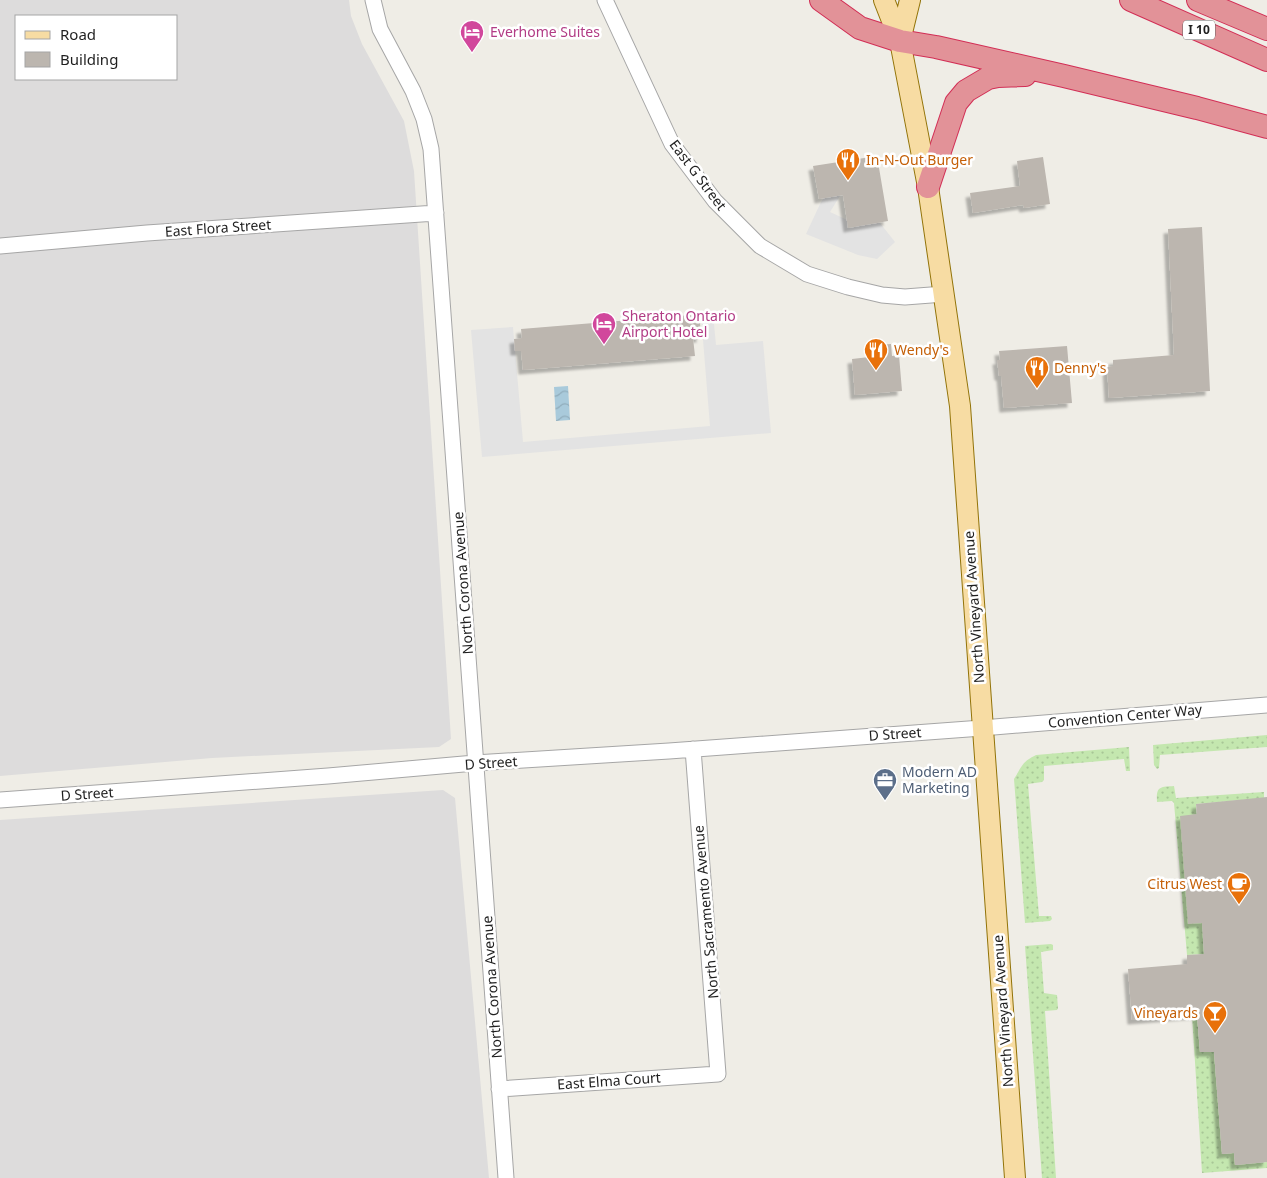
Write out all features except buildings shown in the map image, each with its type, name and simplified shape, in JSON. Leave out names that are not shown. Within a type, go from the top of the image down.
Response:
[{"type":"highway","points":[[821,0],[860,28],[900,41],[936,47],[1064,76],[1267,127]]},
{"type":"highway","name":"I 10","points":[[1131,0],[1267,60]]},
{"type":"highway","points":[[1198,0],[1267,30]]},
{"type":"highway","points":[[928,186],[956,103],[966,91],[988,78],[998,76],[1064,76]]},
{"type":"main road","name":"North Vineyard Avenue","points":[[884,0],[900,41],[928,186],[960,406],[1015,1178]]},
{"type":"main road","name":"North Vineyard Avenue","points":[[900,41],[910,0]]},
{"type":"street","name":"North Corona Avenue","points":[[373,0],[380,29],[413,91],[424,119],[431,149],[506,1178]]},
{"type":"street","name":"East G Street","points":[[605,0],[672,144],[715,201],[760,246],[807,274],[848,287],[882,295],[905,297],[944,294]]},
{"type":"street","name":"East Flora Street","points":[[0,246],[157,232],[436,213]]},
{"type":"street","name":"Convention Center Way","points":[[982,728],[1267,705]]},
{"type":"street","name":"D Street","points":[[0,800],[308,778],[475,763],[693,750],[982,728]]},
{"type":"street","name":"North Sacramento Avenue","points":[[693,750],[718,1074]]},
{"type":"street","name":"East Elma Court","points":[[500,1089],[718,1074]]},
{"type":"shaded area","points":[[0,0],[349,0],[351,16],[362,44],[404,121],[414,171],[451,739],[439,747],[212,758],[0,776]]},
{"type":"shaded area","points":[[834,184],[843,191],[830,212],[856,224],[880,223],[895,242],[877,259],[858,255],[806,234],[821,202]]},
{"type":"shaded area","points":[[713,314],[716,345],[763,341],[771,433],[482,457],[471,330],[513,327],[523,442],[710,426],[701,315]]},
{"type":"shaded area","points":[[443,790],[455,798],[489,1178],[0,1178],[0,820]]},
{"type":"green space","points":[[1267,735],[1267,747],[1160,755],[1159,768],[1157,769],[1154,765],[1153,745]]},
{"type":"green space","points":[[1129,747],[1130,771],[1126,771],[1124,759],[1044,766],[1044,780],[1028,784],[1039,916],[1051,916],[1052,919],[1050,921],[1025,923],[1014,779],[1025,762],[1036,755]]},
{"type":"green space","points":[[1174,786],[1176,798],[1264,792],[1264,798],[1196,804],[1204,954],[1187,955],[1174,803],[1172,801],[1157,802],[1157,793],[1160,788]]},
{"type":"green space","points":[[1053,945],[1053,950],[1041,952],[1044,993],[1057,995],[1058,1008],[1057,1010],[1045,1011],[1056,1178],[1042,1178],[1025,946]]},
{"type":"green space","points":[[1192,1015],[1197,1015],[1200,1052],[1214,1052],[1222,1154],[1234,1153],[1235,1165],[1267,1162],[1267,1168],[1202,1173]]},
{"type":"water","points":[[568,386],[570,420],[556,421],[554,387]]},
{"type":"place","name":"Everhome Suites","points":[[472,53]]},
{"type":"place","name":"In-N-Out Burger","points":[[848,181]]},
{"type":"place","name":"Sheraton Ontario Airport Hotel","points":[[604,345]]},
{"type":"place","name":"Wendy's","points":[[876,371]]},
{"type":"place","name":"Denny's","points":[[1037,389]]},
{"type":"place","name":"Modern AD Marketing","points":[[885,801]]},
{"type":"place","name":"Citrus West","points":[[1239,905]]},
{"type":"place","name":"Vineyards","points":[[1215,1034]]}]
